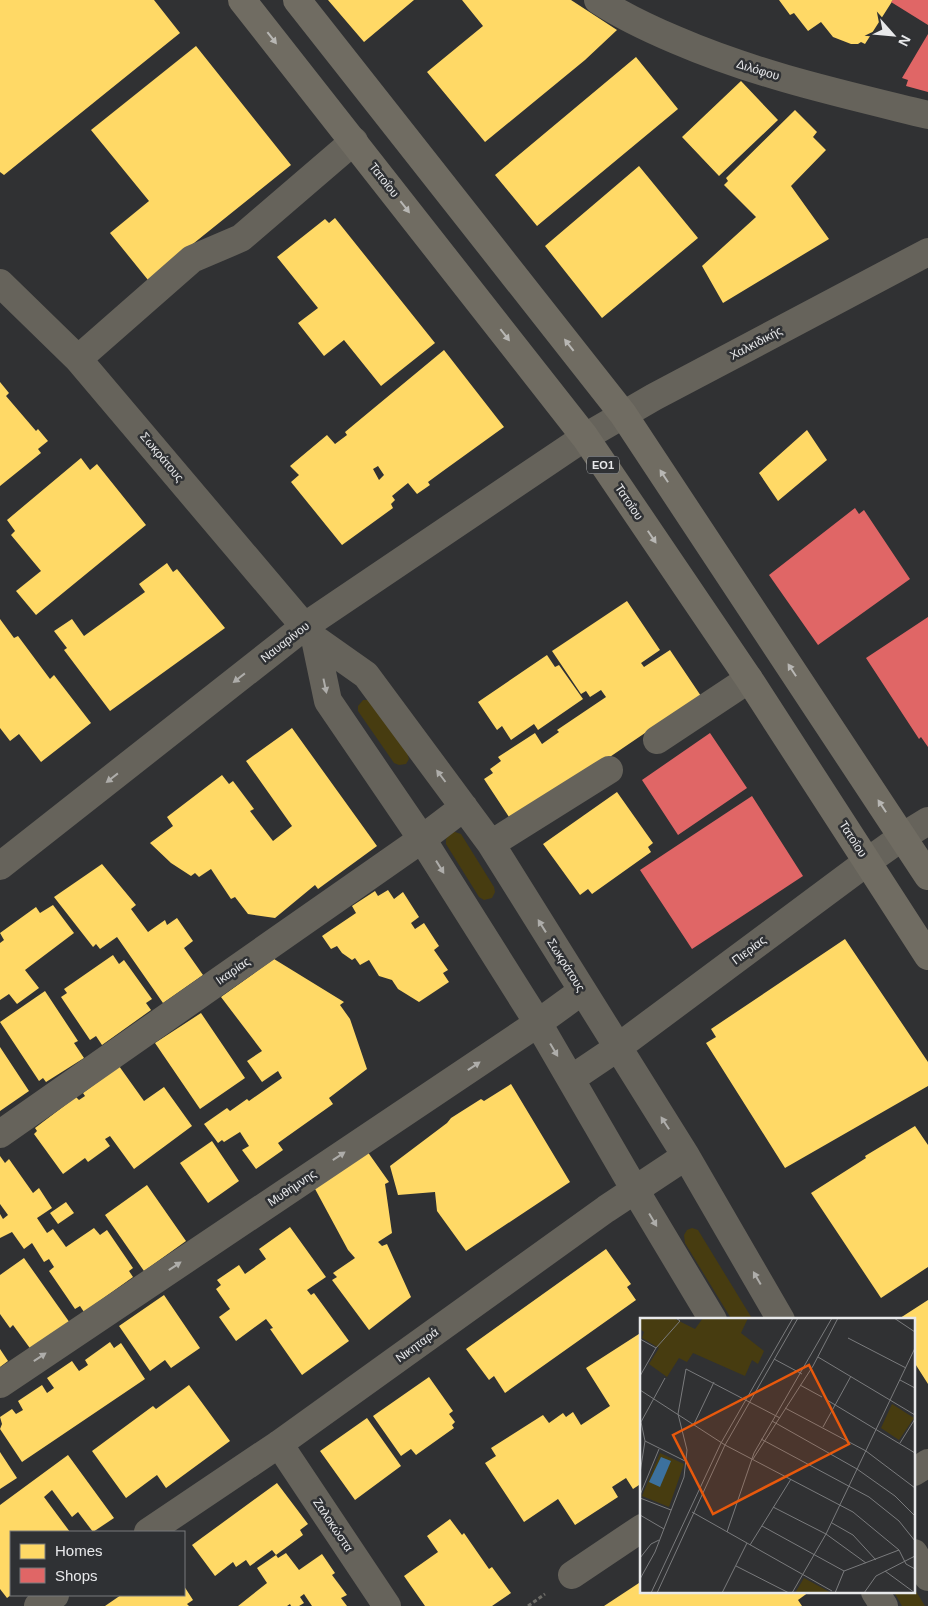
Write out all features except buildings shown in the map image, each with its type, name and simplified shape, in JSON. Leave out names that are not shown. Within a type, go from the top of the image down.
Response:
[{"type":"main road","name":"Τατοΐου","points":[[242,0],[585,437],[749,680],[928,956]]},
{"type":"main road","points":[[297,0],[623,414],[928,876]]},
{"type":"street","name":"Διλόφου","points":[[609,3],[659,33],[716,57],[801,84],[928,115]]},
{"type":"street","points":[[78,359],[192,259],[241,238],[354,141]]},
{"type":"street","name":"Χαλκιδικής","points":[[585,437],[623,414],[928,252]]},
{"type":"street","name":"Σωκράτους","points":[[0,283],[78,359],[310,632],[366,675],[491,844],[686,1156],[780,1318]]},
{"type":"street","name":"Ναυαρίνου","points":[[0,866],[310,632],[585,437]]},
{"type":"street","name":"Σωκράτους","points":[[310,632],[328,700],[422,839],[538,1023],[712,1318]]},
{"type":"street","points":[[657,740],[749,680]]},
{"type":"street","points":[[491,844],[609,770]]},
{"type":"street","name":"Ικαρίας","points":[[0,1134],[422,839],[464,807]]},
{"type":"street","name":"Πιερίας","points":[[571,1079],[617,1048],[902,837],[928,821]]},
{"type":"street","name":"Μυθήμνης","points":[[0,1384],[538,1023],[582,990]]},
{"type":"street","name":"Νικηταρά","points":[[149,1531],[279,1444],[635,1190],[686,1156]]},
{"type":"street","name":"Ζαλοκώστα","points":[[279,1444],[387,1606]]},
{"type":"street","points":[[916,1471],[928,1463]]},
{"type":"street","points":[[572,1575],[640,1529]]},
{"type":"street","points":[[916,1557],[928,1577]]},
{"type":"street","points":[[876,1594],[884,1606]]},
{"type":"street","points":[[38,1606],[53,1596]]},
{"type":"shaded area","points":[[363,700],[369,700],[407,753],[409,759],[406,764],[399,765],[394,763],[358,711],[358,706]]},
{"type":"shaded area","points":[[452,832],[461,834],[494,887],[495,892],[492,898],[484,900],[479,897],[446,844],[446,839]]},
{"type":"shaded area","points":[[692,1228],[698,1230],[752,1318],[731,1318],[685,1243],[684,1235],[687,1230]]},
{"type":"shaded area","points":[[916,1591],[925,1606],[902,1606],[895,1594],[916,1594]]}]
